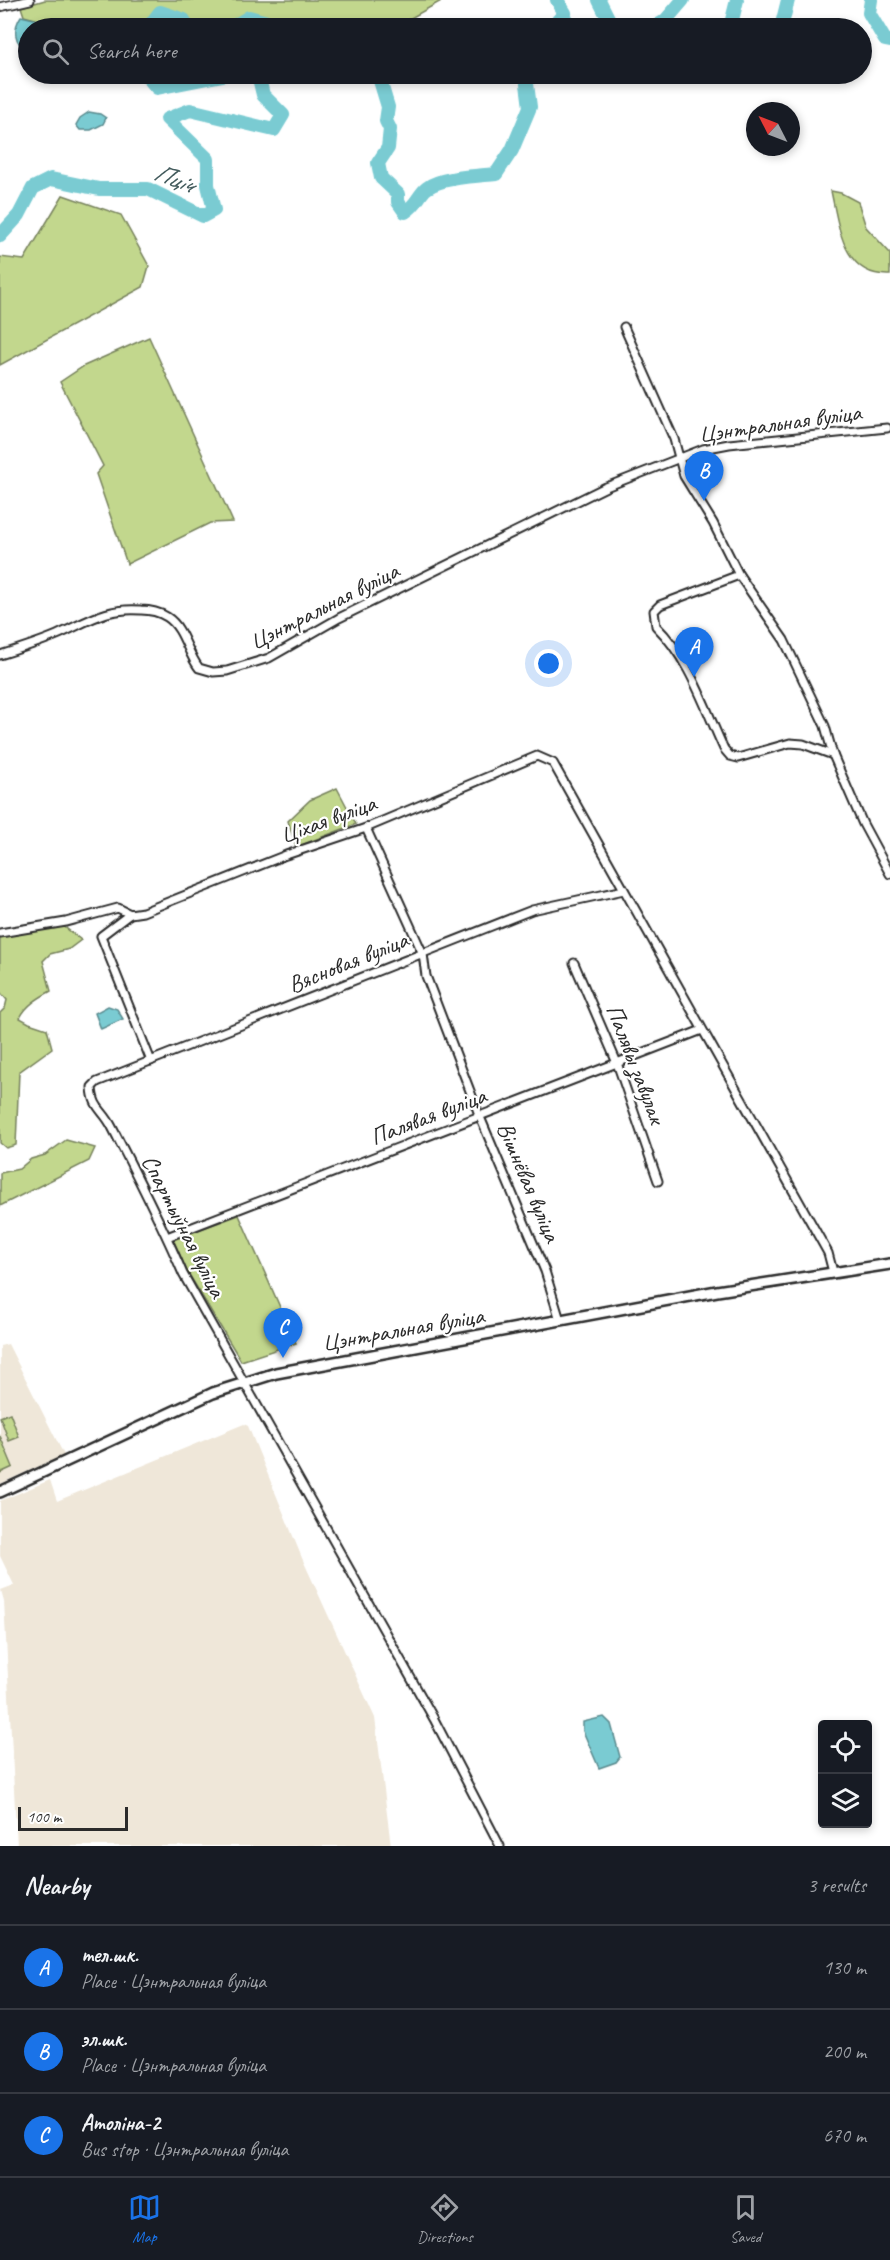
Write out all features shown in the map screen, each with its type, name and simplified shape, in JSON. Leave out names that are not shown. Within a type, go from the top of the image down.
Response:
[{"type":"street","points":[[0,7],[30,0]]},
{"type":"street","name":"Цэнтральная вуліца","points":[[624,327],[674,438],[684,476],[713,523],[739,575],[784,640],[825,726],[832,755],[863,824],[890,874]]},
{"type":"street","name":"Цэнтральная вуліца","points":[[0,655],[58,634],[93,617],[114,610],[135,609],[158,612],[168,618],[176,626],[199,668],[220,672],[250,666],[270,658],[339,618],[635,474],[715,446],[887,428]]},
{"type":"street","points":[[739,575],[660,605],[654,611],[656,626],[669,639],[694,683],[724,749],[730,756],[738,758],[790,743],[803,744],[832,755]]},
{"type":"street","name":"Ціхая вуліца","points":[[130,914],[143,912],[286,855],[366,828],[537,756],[553,763],[624,890]]},
{"type":"street","name":"Вішнёвая вуліца","points":[[366,828],[423,954],[426,976],[480,1117],[544,1271],[560,1320]]},
{"type":"street","points":[[624,890],[828,1253],[833,1272]]},
{"type":"street","name":"Вясновая вуліца","points":[[92,1087],[97,1082],[532,910],[624,890]]},
{"type":"street","points":[[0,933],[66,921],[118,908],[130,914],[101,936],[151,1061]]},
{"type":"street","name":"Палявы завулак","points":[[574,963],[617,1063],[658,1181]]},
{"type":"street","name":"Палявая вуліца","points":[[167,1237],[702,1030]]},
{"type":"street","name":"Спартыўная вуліца","points":[[92,1087],[93,1100],[109,1121],[183,1274],[434,1719],[500,1846]]},
{"type":"street","name":"Цэнтральная вуліца","points":[[0,1492],[213,1393],[244,1382],[306,1367],[560,1320],[890,1264]]},
{"type":"shaded area","points":[[8,1344],[64,1455],[0,1484],[0,1346]]},
{"type":"shaded area","points":[[244,1424],[248,1426],[302,1558],[375,1718],[391,1846],[17,1846],[4,1601],[1,1590],[14,1585],[0,1556],[0,1501],[50,1480],[57,1501]]},
{"type":"green space","points":[[45,0],[443,0],[411,18],[263,18],[249,15],[244,18],[187,18],[160,10],[154,18],[32,18],[24,16],[21,7]]},
{"type":"green space","points":[[831,191],[841,193],[858,202],[866,227],[890,253],[890,275],[874,273],[862,268],[853,259],[841,234]]},
{"type":"green space","points":[[63,195],[121,215],[149,266],[143,287],[0,365],[0,257],[24,260]]},
{"type":"green space","points":[[149,337],[233,522],[210,523],[127,564],[96,474],[103,466],[60,382],[84,366]]},
{"type":"green space","points":[[337,788],[356,824],[296,847],[288,821],[310,800]]},
{"type":"green space","points":[[62,925],[81,940],[69,949],[50,954],[43,961],[51,991],[30,1005],[20,1018],[47,1029],[52,1048],[19,1072],[16,1145],[6,1148],[0,1143],[0,1013],[5,1008],[7,1000],[0,992],[0,935]]},
{"type":"green space","points":[[66,1140],[95,1148],[89,1161],[0,1206],[0,1173],[19,1169],[31,1159],[45,1155]]},
{"type":"green space","points":[[239,1215],[296,1343],[241,1361],[187,1271],[173,1239]]},
{"type":"green space","points":[[10,1413],[19,1437],[9,1441],[0,1417]]},
{"type":"green space","points":[[0,1436],[13,1467],[0,1473]]},
{"type":"water","points":[[18,24],[18,42],[16,35]]},
{"type":"water","points":[[89,112],[106,118],[103,124],[91,130],[80,130],[76,125],[80,118]]},
{"type":"water","points":[[108,1006],[117,1009],[123,1019],[101,1029],[95,1013]]},
{"type":"water","points":[[604,1717],[611,1724],[620,1757],[616,1762],[599,1768],[583,1731],[583,1722]]},
{"type":"waterway","name":"Пціч","points":[[557,0],[565,13],[560,18]]},
{"type":"waterway","name":"Пціч","points":[[599,0],[608,18]]},
{"type":"waterway","name":"Пціч","points":[[668,18],[683,0]]},
{"type":"waterway","name":"Пціч","points":[[732,18],[737,0]]},
{"type":"waterway","name":"Пціч","points":[[784,18],[788,0]]},
{"type":"waterway","name":"Пціч","points":[[871,0],[869,13],[872,18]]},
{"type":"waterway","name":"Пціч","points":[[156,18],[160,12],[178,18]]},
{"type":"waterway","name":"Пціч","points":[[247,18],[253,18]]},
{"type":"waterway","name":"Пціч","points":[[872,18],[885,40],[890,41]]},
{"type":"waterway","name":"Пціч","points":[[154,84],[157,88],[177,84]]},
{"type":"waterway","name":"Пціч","points":[[0,236],[19,215],[33,188],[51,179],[99,189],[148,189],[203,216],[214,210],[208,185],[208,159],[167,119],[190,110],[274,130],[283,115],[263,95],[260,84]]},
{"type":"waterway","name":"Пціч","points":[[381,84],[388,107],[386,121],[390,129],[388,148],[378,163],[381,178],[398,194],[398,202],[405,212],[433,184],[496,174],[512,150],[530,107],[527,84]]},
{"type":"place","name":"эл.шк.","points":[[704,501]]},
{"type":"place","name":"тел.шк.","points":[[694,677]]},
{"type":"place","name":"Атоліна-2","points":[[283,1358]]}]
